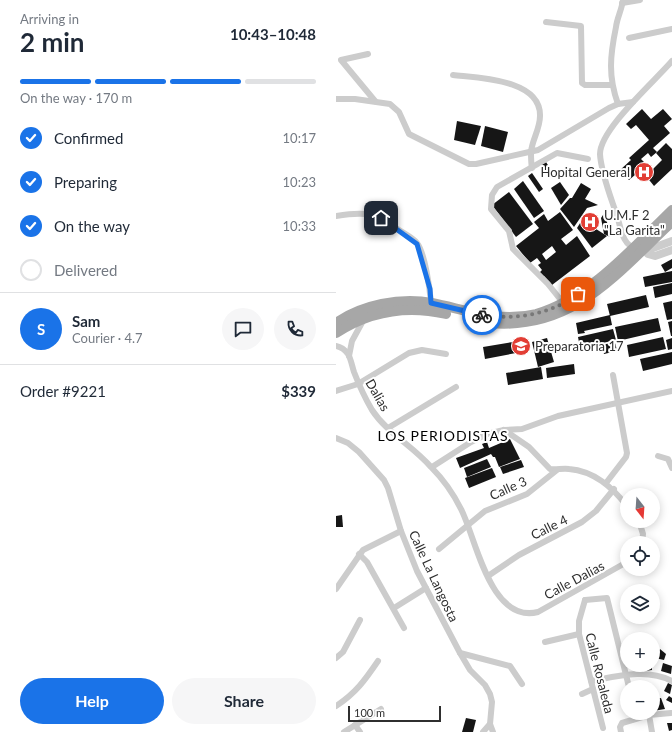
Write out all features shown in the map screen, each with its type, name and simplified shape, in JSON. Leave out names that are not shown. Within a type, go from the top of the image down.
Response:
[{"type":"main road","points":[[336,323],[364,310],[382,304],[400,302],[431,303],[497,318],[535,314],[566,306],[633,247],[672,210]]},
{"type":"main road","points":[[336,333],[366,317],[382,312],[415,309],[432,311],[490,324],[507,325],[546,319],[566,306],[598,290],[672,222]]},
{"type":"street","points":[[618,104],[611,85],[610,73],[616,27],[622,1],[640,0]]},
{"type":"street","points":[[546,22],[581,26],[582,83],[585,85],[611,85]]},
{"type":"street","points":[[629,38],[672,29]]},
{"type":"street","points":[[368,54],[341,60],[375,101]]},
{"type":"street","points":[[672,61],[633,102],[605,138],[600,153],[603,169],[624,240],[633,247],[644,248],[653,248],[672,241]]},
{"type":"street","points":[[453,75],[503,81],[524,89],[531,95],[538,106],[541,115],[531,152],[532,168]]},
{"type":"street","points":[[336,99],[375,101],[396,107],[406,130],[415,138],[469,164],[476,164],[531,152],[544,147],[618,104],[633,102]]},
{"type":"street","points":[[566,306],[548,284],[513,249],[509,231],[491,209],[492,195],[497,187],[558,153],[588,159]]},
{"type":"street","points":[[336,216],[367,213],[381,218],[414,240],[420,250],[430,289],[431,303]]},
{"type":"street","points":[[644,248],[648,254],[655,256],[672,250]]},
{"type":"street","points":[[349,356],[352,341],[366,317]]},
{"type":"street","points":[[336,346],[344,349],[349,356]]},
{"type":"street","points":[[336,391],[358,384],[409,353],[422,350],[446,354]]},
{"type":"street","name":"Dalias","points":[[349,356],[358,384],[373,412],[388,428],[432,467],[461,508],[475,549],[488,576],[504,601],[521,612],[529,614]]},
{"type":"street","points":[[606,483],[626,457],[627,453],[613,375]]},
{"type":"street","points":[[388,428],[456,387]]},
{"type":"street","points":[[432,467],[471,442],[487,434],[504,430],[522,429],[558,416],[619,404],[672,391]]},
{"type":"street","points":[[504,430],[529,447],[545,466],[550,469],[581,471],[606,483],[620,497]]},
{"type":"street","name":"Calle La Langosta","points":[[336,438],[348,443],[359,452],[384,480],[388,488],[401,531],[417,571],[470,670],[485,685],[490,694],[492,702],[490,724]]},
{"type":"street","points":[[658,456],[670,461],[672,468]]},
{"type":"street","name":"Calle 3","points":[[439,549],[485,511],[494,506],[527,494],[557,470]]},
{"type":"street","name":"Calle 4","points":[[488,576],[519,555],[582,522],[596,511],[614,490]]},
{"type":"street","points":[[336,589],[360,554],[374,543],[401,531]]},
{"type":"street","points":[[360,554],[367,562],[404,628]]},
{"type":"street","name":"Calle Dalias","points":[[529,614],[538,612],[580,590],[620,566]]},
{"type":"street","points":[[394,608],[426,588]]},
{"type":"street","points":[[580,590],[585,600],[608,598],[627,680]]},
{"type":"street","name":"Calle Rosaleda","points":[[585,600],[579,621],[579,634],[603,728]]},
{"type":"street","points":[[336,658],[343,652],[360,620]]},
{"type":"street","points":[[545,642],[579,634]]},
{"type":"street","points":[[460,653],[510,666],[522,684]]},
{"type":"street","points":[[336,706],[350,697],[361,686],[378,661]]},
{"type":"street","points":[[591,681],[626,674],[645,674],[658,676],[672,681]]},
{"type":"street","points":[[582,694],[593,689]]},
{"type":"street","points":[[344,732],[381,709]]},
{"type":"street","points":[[660,714],[671,714]]},
{"type":"street","points":[[621,732],[620,727],[622,723],[628,720]]},
{"type":"street","points":[[650,720],[652,732]]},
{"type":"street","points":[[482,732],[490,724],[493,732]]},
{"type":"street","points":[[355,725],[360,732]]},
{"type":"building","points":[[642,109],[651,119],[663,109],[672,119],[664,126],[670,133],[653,148],[657,152],[651,157],[648,153],[641,159],[647,165],[629,180],[620,170],[631,160],[629,158],[649,140],[636,125],[631,129],[626,124]]},
{"type":"building","points":[[457,121],[481,126],[475,145],[454,140]]},
{"type":"building","points":[[485,126],[508,132],[503,152],[481,146]]},
{"type":"building","points":[[666,143],[672,149],[672,169],[654,186],[646,176],[662,160],[656,153]]},
{"type":"building","points":[[546,162],[551,170],[545,174],[540,166]]},
{"type":"building","points":[[532,173],[543,189],[539,192],[528,176]]},
{"type":"building","points":[[523,181],[544,211],[534,218],[514,189]]},
{"type":"building","points":[[560,182],[569,195],[561,205],[551,188]]},
{"type":"building","points":[[581,183],[591,189],[585,199],[598,205],[587,208],[574,227],[560,209],[570,198],[572,198]]},
{"type":"building","points":[[509,192],[533,224],[516,237],[492,205]]},
{"type":"building","points":[[560,212],[573,230],[561,239],[566,245],[577,236],[590,256],[552,285],[539,273],[542,270],[538,265],[541,263],[537,258],[530,263],[516,246],[539,228],[534,222],[544,214],[548,221]],"holes":[[[552,246],[556,252],[546,260],[542,254]]]},
{"type":"building","points":[[605,212],[610,237],[604,234],[601,218]]},
{"type":"building","points":[[582,220],[607,236],[592,248],[577,228]]},
{"type":"building","points":[[672,259],[672,268],[665,272],[661,265]]},
{"type":"building","points":[[672,271],[672,282],[645,287],[643,277]]},
{"type":"building","points":[[672,283],[672,294],[655,298],[653,287]]},
{"type":"building","points":[[646,295],[649,307],[610,316],[607,304]]},
{"type":"building","points":[[672,301],[672,319],[667,320],[663,303]]},
{"type":"building","points":[[610,315],[612,325],[584,331],[585,333],[578,334],[576,323]]},
{"type":"building","points":[[658,318],[661,331],[618,341],[615,327]]},
{"type":"building","points":[[672,321],[672,336],[671,336],[668,322]]},
{"type":"building","points":[[613,329],[616,340],[580,348],[578,337]]},
{"type":"building","points":[[663,337],[666,349],[629,357],[627,345]]},
{"type":"building","points":[[547,338],[554,362],[538,367],[532,342]]},
{"type":"building","points":[[672,338],[672,349],[668,350],[666,340]]},
{"type":"building","points":[[519,341],[521,352],[485,359],[483,347]]},
{"type":"building","points":[[615,342],[617,351],[604,354],[602,345]]},
{"type":"building","points":[[672,352],[672,364],[643,371],[640,359]]},
{"type":"building","points":[[574,364],[575,374],[547,378],[546,368]]},
{"type":"building","points":[[541,367],[543,379],[508,385],[506,373]]},
{"type":"building","points":[[510,439],[520,459],[499,467],[495,457],[491,454],[460,468],[456,458],[484,448],[482,444],[487,442],[489,448]]},
{"type":"building","points":[[487,459],[491,467],[467,477],[464,468]]},
{"type":"building","points":[[521,460],[524,467],[503,474],[500,467]]},
{"type":"building","points":[[492,468],[496,477],[469,488],[465,478]]},
{"type":"building","points":[[342,515],[343,527],[336,527],[336,516]]},
{"type":"building","points":[[660,649],[666,654],[664,660],[660,659]]},
{"type":"building","points":[[663,663],[672,666],[671,674],[661,671]]},
{"type":"building","points":[[668,683],[672,685],[670,694],[664,691]]},
{"type":"building","points":[[669,696],[672,698],[672,703],[666,700]]},
{"type":"building","points":[[661,698],[665,709],[660,710]]},
{"type":"building","points":[[466,718],[476,720],[473,732],[462,732]]},
{"type":"building","points":[[667,723],[672,723],[672,730],[669,731]]},
{"type":"way so far","points":[[482,315],[497,318],[535,314],[556,307],[578,294]]},
{"type":"place","name":"Hopital General","points":[[644,172]]},
{"type":"place","name":"U.M.F 2 \"La Garita\"","points":[[590,222]]},
{"type":"place","name":"Preparatoria 17","points":[[521,346]]},
{"type":"district","name":"LOS PERIODISTAS","points":[[443,435]]},
{"type":"route","points":[[381,218],[414,240],[417,244],[420,250],[430,289],[431,303],[482,315]]}]
